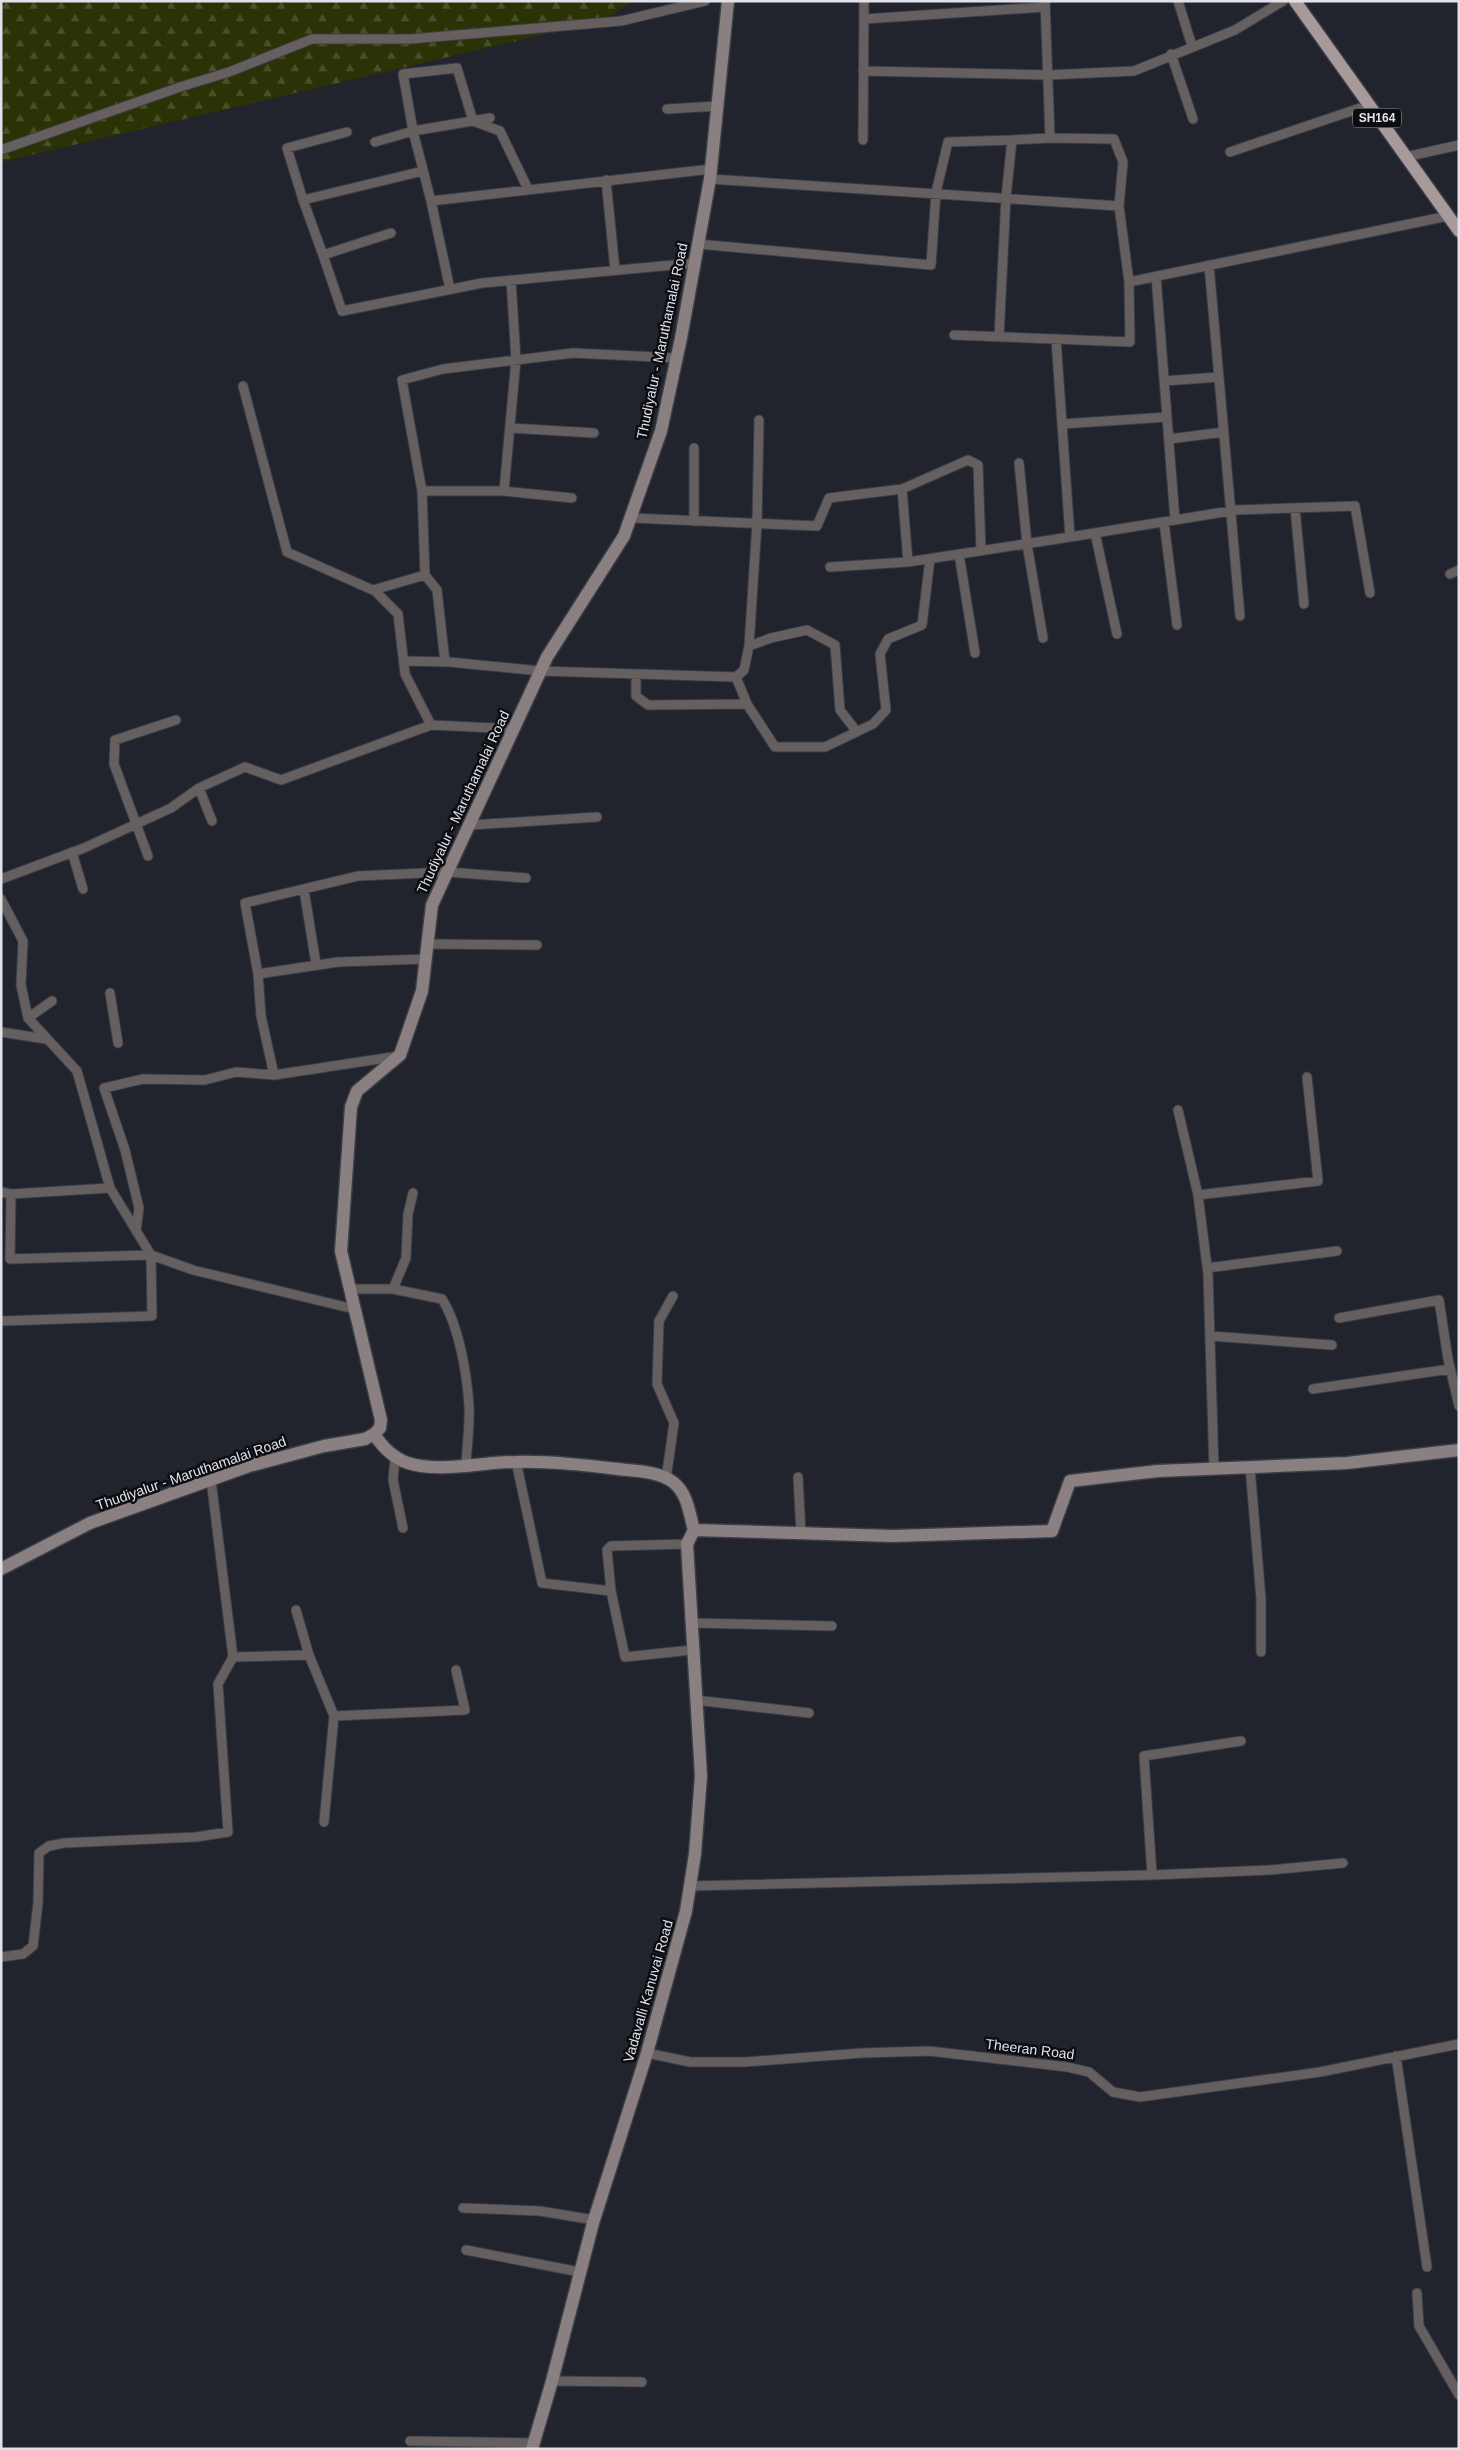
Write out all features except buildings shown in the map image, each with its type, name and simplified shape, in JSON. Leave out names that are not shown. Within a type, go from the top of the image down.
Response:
[{"type":"main road","name":"SH164","points":[[1290,2],[1459,231]]},
{"type":"street","points":[[1,150],[180,86],[229,72],[312,39],[410,39],[621,21],[705,1]]},
{"type":"street","name":"Thudiyalur - Maruthamalai Road","points":[[400,1056],[422,991],[432,905],[471,825],[547,657],[624,536],[632,518],[661,432],[677,358],[711,174],[728,1]]},
{"type":"street","points":[[863,140],[864,1]]},
{"type":"street","points":[[1178,1],[1192,46]]},
{"type":"street","points":[[863,70],[1048,75],[1134,70],[1235,30],[1290,2]]},
{"type":"street","points":[[864,19],[1045,4],[1050,138]]},
{"type":"street","points":[[1172,54],[1193,119]]},
{"type":"street","points":[[450,289],[431,201],[413,131],[403,74],[457,68],[474,121]]},
{"type":"street","points":[[667,109],[718,106]]},
{"type":"street","points":[[1230,152],[1368,106]]},
{"type":"street","points":[[375,142],[413,131],[490,118]]},
{"type":"street","points":[[474,121],[500,131],[528,189]]},
{"type":"street","points":[[347,132],[287,148],[342,311],[450,289],[511,280],[694,263]]},
{"type":"street","points":[[698,244],[931,264],[936,192],[948,142],[1050,138],[1114,139],[1124,162],[1119,206],[1129,282],[1130,342],[954,335]]},
{"type":"street","points":[[998,337],[1006,197],[1012,140]]},
{"type":"street","points":[[1405,157],[1459,145]]},
{"type":"street","points":[[304,200],[423,171]]},
{"type":"street","points":[[431,201],[606,180],[711,174],[1119,206]]},
{"type":"street","points":[[606,180],[615,270]]},
{"type":"street","points":[[1129,282],[1448,216]]},
{"type":"street","points":[[323,256],[391,233]]},
{"type":"street","points":[[1209,265],[1240,616]]},
{"type":"street","points":[[1156,276],[1175,520]]},
{"type":"street","points":[[504,491],[516,360],[511,280]]},
{"type":"street","points":[[1056,339],[1070,537]]},
{"type":"street","points":[[446,662],[438,590],[425,575],[422,491],[402,380],[443,369],[573,354],[677,358]]},
{"type":"street","points":[[1164,381],[1219,377]]},
{"type":"street","points":[[243,386],[286,552],[373,590],[398,614],[405,661],[405,674],[431,725]]},
{"type":"street","points":[[1062,424],[1167,416]]},
{"type":"street","points":[[405,661],[446,662],[541,671],[736,677],[744,670],[749,646],[757,523],[759,420]]},
{"type":"street","points":[[510,428],[594,433]]},
{"type":"street","points":[[1168,439],[1224,432]]},
{"type":"street","points":[[694,448],[694,521]]},
{"type":"street","points":[[632,518],[817,526],[829,498],[902,489],[968,460],[978,465],[981,551]]},
{"type":"street","points":[[1019,463],[1027,544],[1043,638]]},
{"type":"street","points":[[902,489],[908,562]]},
{"type":"street","points":[[422,491],[504,491],[572,498]]},
{"type":"street","points":[[830,567],[930,559],[1231,510],[1355,506],[1370,592]]},
{"type":"street","points":[[1295,508],[1304,604]]},
{"type":"street","points":[[1164,522],[1177,625]]},
{"type":"street","points":[[1095,533],[1117,634]]},
{"type":"street","points":[[959,554],[976,653]]},
{"type":"street","points":[[736,677],[747,704],[775,747],[824,747],[873,724],[886,710],[880,654],[888,639],[922,625],[930,559]]},
{"type":"street","points":[[373,590],[425,575]]},
{"type":"street","points":[[749,646],[771,638],[807,630],[835,645],[840,710],[857,732]]},
{"type":"street","points":[[636,674],[636,696],[648,705],[747,704]]},
{"type":"street","points":[[148,856],[114,764],[115,740],[176,720]]},
{"type":"street","points":[[1,879],[72,852],[171,808],[199,788],[245,767],[282,780],[431,725],[514,729]]},
{"type":"street","points":[[199,788],[212,821]]},
{"type":"street","points":[[471,825],[597,817]]},
{"type":"street","points":[[72,852],[83,889]]},
{"type":"street","points":[[274,1075],[260,1010],[258,974],[245,903],[358,876],[447,872],[526,878]]},
{"type":"street","points":[[304,890],[316,964]]},
{"type":"street","points":[[1,899],[23,941],[21,985],[28,1018],[77,1072],[110,1188],[151,1255],[152,1316],[1,1321]]},
{"type":"street","points":[[427,944],[537,945]]},
{"type":"street","points":[[258,974],[316,964],[426,959]]},
{"type":"street","points":[[110,993],[118,1043]]},
{"type":"street","points":[[28,1018],[52,1001]]},
{"type":"street","points":[[1,1032],[46,1039]]},
{"type":"street","points":[[136,1231],[138,1208],[125,1150],[104,1088],[144,1079],[205,1080],[236,1072],[274,1075],[400,1056]]},
{"type":"street","points":[[400,1056],[357,1091],[351,1107],[341,1251],[381,1420],[380,1428],[374,1434],[395,1458],[427,1467],[516,1462],[643,1471],[673,1482],[684,1495],[694,1530],[893,1536],[1052,1531],[1070,1481],[1158,1471],[1347,1464],[1459,1450]]},
{"type":"street","points":[[1198,1195],[1318,1181],[1307,1077]]},
{"type":"street","points":[[1178,1110],[1198,1195],[1207,1268],[1214,1469]]},
{"type":"street","points":[[1,1192],[11,1194],[110,1188]]},
{"type":"street","points":[[393,1289],[406,1258],[408,1214],[413,1193]]},
{"type":"street","points":[[11,1194],[10,1259],[151,1255],[193,1270],[354,1309]]},
{"type":"street","points":[[1207,1268],[1336,1251]]},
{"type":"street","points":[[350,1289],[393,1289],[442,1299],[451,1313],[465,1374],[469,1407],[466,1464]]},
{"type":"street","points":[[666,1479],[674,1423],[657,1384],[659,1321],[673,1296]]},
{"type":"street","points":[[1339,1318],[1439,1300],[1450,1369],[1459,1406]]},
{"type":"street","points":[[1210,1336],[1332,1344]]},
{"type":"street","points":[[1313,1389],[1450,1369]]},
{"type":"street","name":"Thudiyalur - Maruthamalai Road","points":[[1,1569],[90,1523],[249,1466],[324,1446],[365,1439],[374,1434]]},
{"type":"street","points":[[395,1458],[393,1480],[403,1528]]},
{"type":"street","points":[[516,1462],[542,1583],[611,1591]]},
{"type":"street","points":[[1250,1467],[1261,1599],[1261,1652]]},
{"type":"street","points":[[798,1477],[801,1533]]},
{"type":"street","points":[[1,1957],[23,1954],[33,1946],[38,1903],[39,1853],[49,1846],[64,1843],[196,1837],[228,1832],[218,1684],[233,1658],[211,1480]]},
{"type":"street","name":"Vadavalli Kanuvai Road","points":[[533,2446],[594,2220],[646,2053],[686,1911],[695,1854],[701,1776],[687,1544],[694,1530]]},
{"type":"street","points":[[687,1544],[611,1546],[608,1550],[611,1591],[625,1657],[692,1650]]},
{"type":"street","points":[[296,1610],[308,1654],[334,1716],[324,1822]]},
{"type":"street","points":[[691,1623],[832,1626]]},
{"type":"street","points":[[233,1658],[308,1654]]},
{"type":"street","points":[[334,1716],[466,1710],[456,1670]]},
{"type":"street","points":[[695,1700],[809,1713]]},
{"type":"street","points":[[1152,1875],[1144,1756],[1241,1741]]},
{"type":"street","points":[[690,1886],[1152,1875],[1269,1870],[1343,1863]]},
{"type":"street","name":"Theeran Road","points":[[646,2053],[690,2062],[745,2062],[862,2053],[929,2051],[1075,2068],[1089,2072],[1113,2092],[1140,2098],[1320,2072],[1459,2044]]},
{"type":"street","points":[[1396,2056],[1427,2267]]},
{"type":"street","points":[[463,2208],[540,2211],[594,2220]]},
{"type":"street","points":[[466,2250],[580,2272]]},
{"type":"street","points":[[1417,2293],[1419,2326],[1459,2395]]},
{"type":"street","points":[[552,2381],[642,2382]]},
{"type":"street","points":[[410,2441],[533,2446]]},
{"type":"green space","points":[[1,1],[634,1],[602,21],[1,162]]}]
